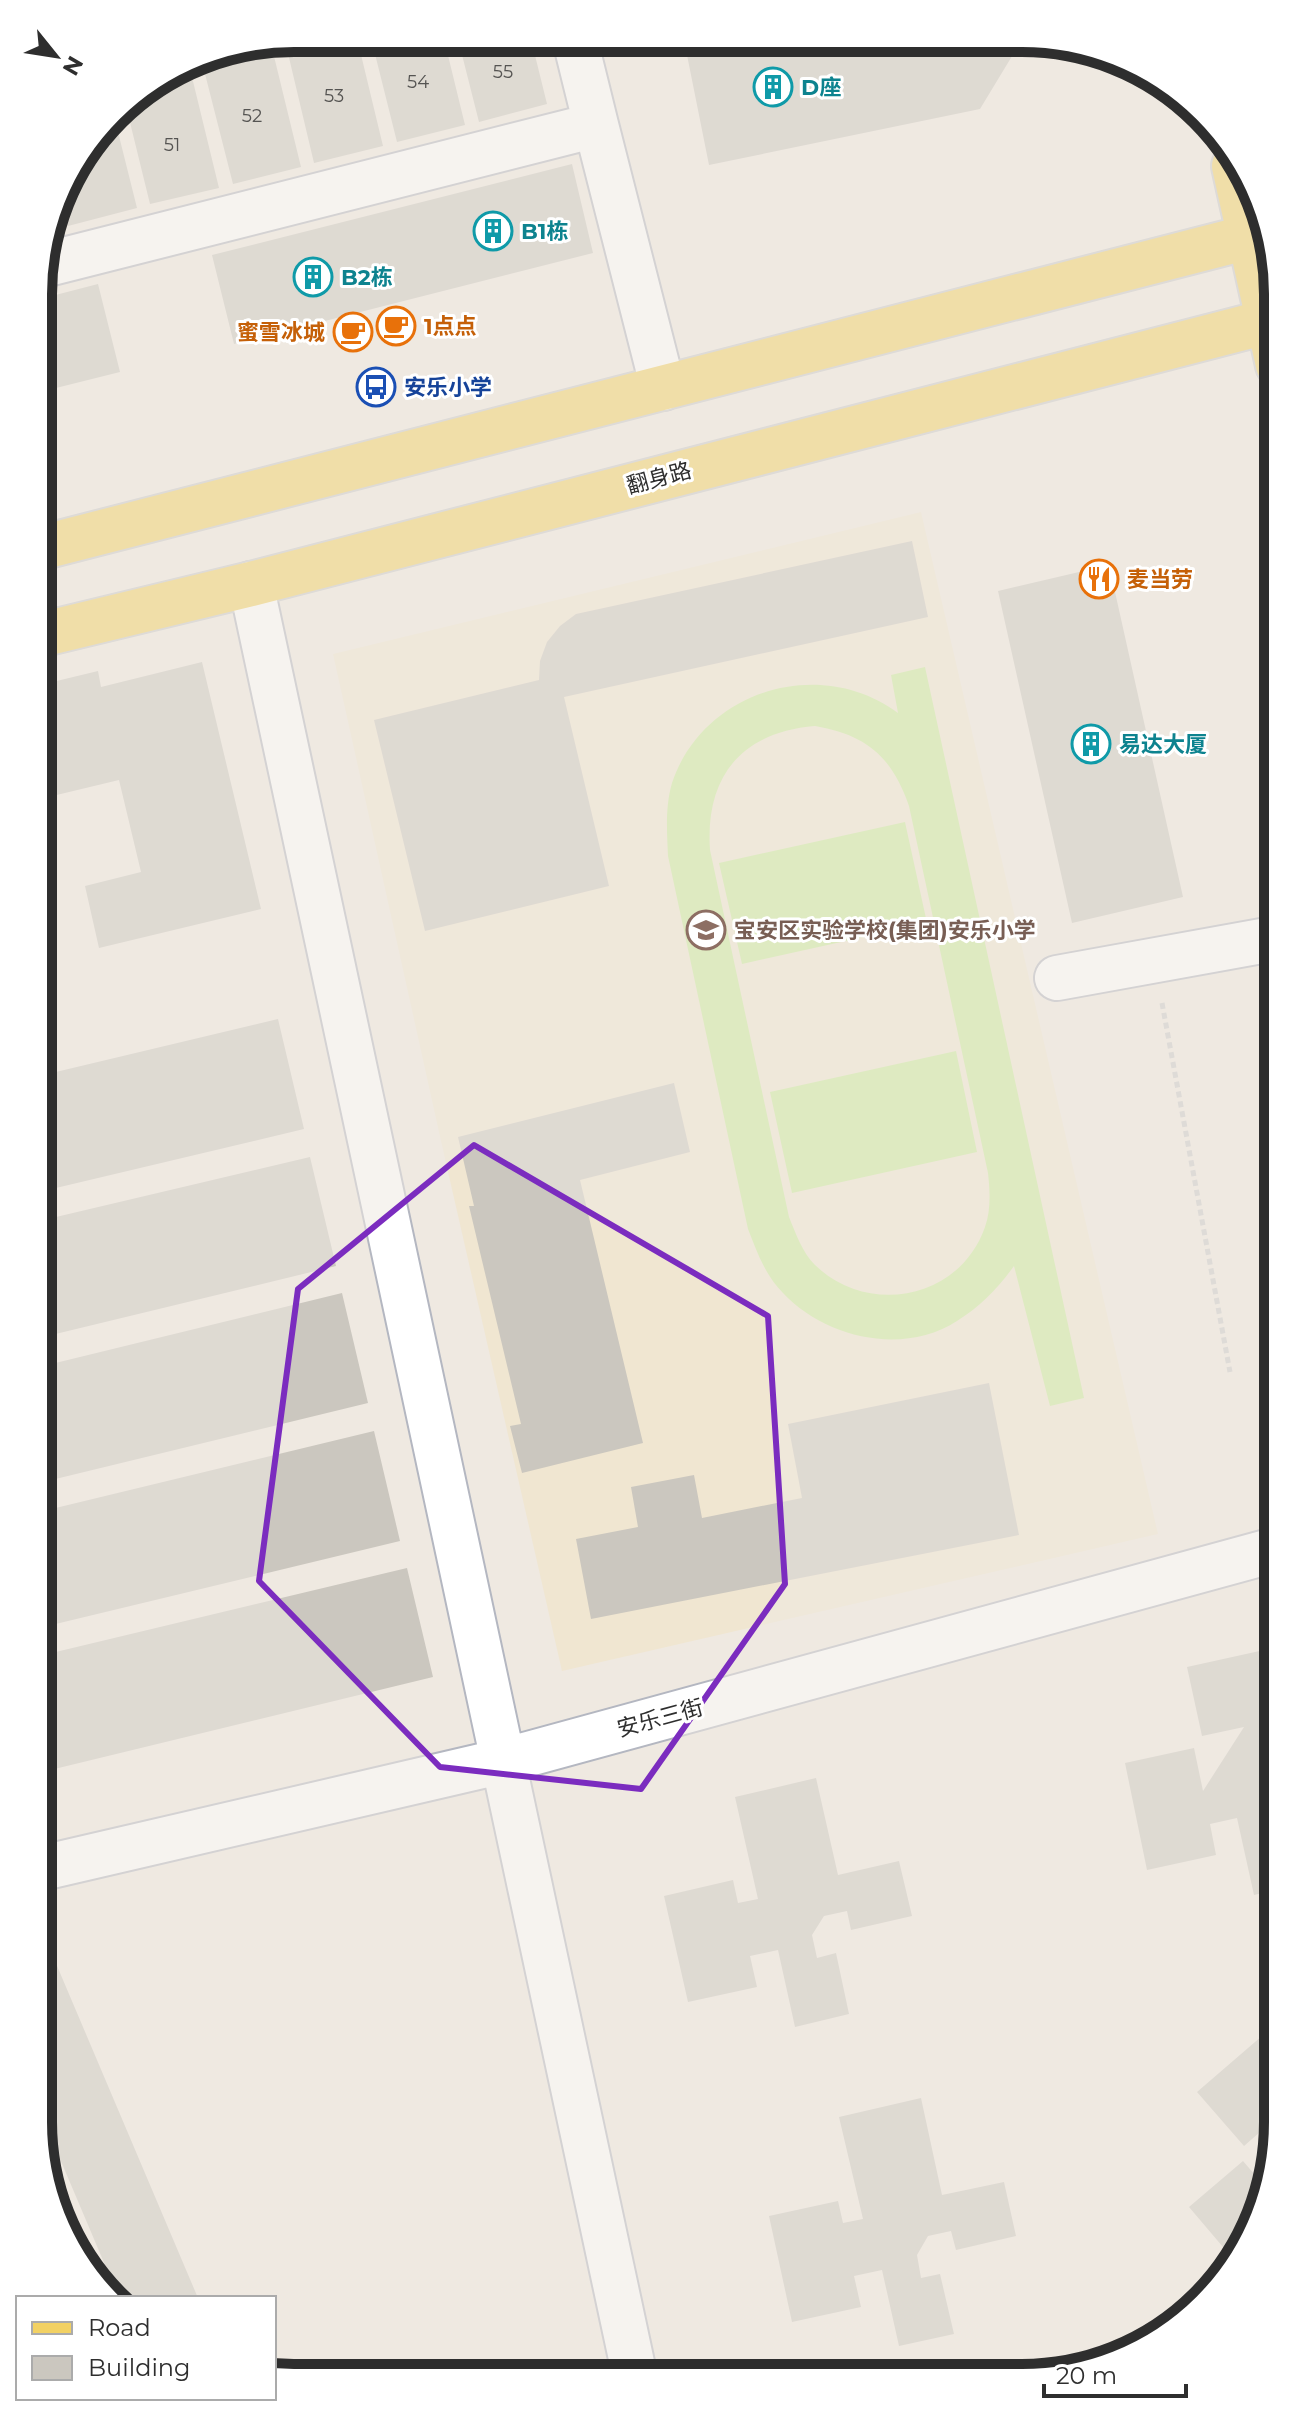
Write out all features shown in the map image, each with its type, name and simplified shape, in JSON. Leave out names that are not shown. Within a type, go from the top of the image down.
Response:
[{"type":"main road","points":[[52,545],[1256,234]]},
{"type":"main road","name":"翻身路","points":[[52,632],[251,584],[1264,322]]},
{"type":"street","points":[[578,52],[663,388]]},
{"type":"street","points":[[55,258],[596,125]]},
{"type":"street","points":[[251,584],[632,2364]]},
{"type":"street","points":[[1057,978],[1264,941]]},
{"type":"street","name":"安乐三街","points":[[52,1866],[503,1761],[1263,1553]]},
{"type":"path","points":[[1154,960],[1230,1372]]},
{"type":"highlighted area","points":[[474,1145],[768,1316],[785,1584],[641,1789],[440,1767],[259,1581],[298,1289]]},
{"type":"shaded area","name":"宝安区实验学校(集团)安乐小学","points":[[921,512],[1158,1534],[562,1671],[333,654]]},
{"type":"green space","points":[[925,667],[1084,1398],[1050,1406],[1014,1266],[974,1309],[936,1332],[913,1338],[866,1337],[842,1331],[800,1309],[766,1271],[748,1229],[668,856],[667,810],[672,783],[687,751],[709,725],[737,705],[767,691],[800,685],[834,686],[867,696],[898,713],[891,675]],"holes":[[[815,726],[849,735],[875,751],[894,774],[909,806],[990,1194],[985,1227],[973,1251],[955,1271],[934,1284],[911,1292],[886,1295],[861,1291],[837,1281],[815,1265],[803,1249],[789,1217],[710,850],[714,801],[733,763],[748,749],[789,730]]]},
{"type":"green space","points":[[905,822],[927,923],[742,964],[719,863]]},
{"type":"green space","points":[[956,1051],[977,1152],[792,1193],[770,1092]]},
{"type":"building","points":[[288,52],[360,52],[383,146],[314,163]]},
{"type":"building","points":[[374,52],[447,52],[465,125],[397,142]]},
{"type":"building","points":[[461,52],[534,52],[547,104],[479,122]]},
{"type":"building","name":"D座","points":[[686,52],[1015,52],[980,109],[709,165]]},
{"type":"building","points":[[273,53],[301,167],[233,184],[204,70],[232,60]]},
{"type":"building","points":[[191,75],[219,188],[150,204],[129,118],[173,84]]},
{"type":"building","points":[[117,129],[137,208],[68,226],[65,215],[84,173]]},
{"type":"building","points":[[572,164],[593,253],[234,344],[212,255]]},
{"type":"building","points":[[98,284],[120,372],[52,389],[52,296]]},
{"type":"building","points":[[912,541],[928,617],[564,697],[609,886],[425,931],[374,720],[539,680],[540,661],[547,642],[560,626],[576,614]]},
{"type":"building","name":"易达大厦","points":[[1109,565],[1183,897],[1072,923],[998,591]]},
{"type":"building","points":[[202,662],[261,909],[99,948],[85,886],[141,872],[119,780],[52,796],[52,682],[98,671],[101,687]]},
{"type":"building","points":[[278,1019],[304,1129],[52,1189],[52,1073]]},
{"type":"building","points":[[674,1083],[690,1152],[580,1180],[643,1443],[522,1473],[510,1426],[521,1424],[469,1206],[474,1206],[458,1137]]},
{"type":"building","points":[[310,1157],[336,1266],[52,1335],[52,1218]]},
{"type":"building","points":[[342,1293],[368,1403],[52,1480],[52,1364]]},
{"type":"building","points":[[989,1383],[1019,1535],[591,1619],[576,1539],[638,1527],[631,1487],[694,1475],[702,1518],[802,1498],[788,1424]]},
{"type":"building","points":[[374,1431],[400,1541],[52,1625],[52,1509]]},
{"type":"building","points":[[407,1568],[433,1677],[52,1770],[52,1653]]},
{"type":"building","points":[[1263,1650],[1263,1893],[1254,1895],[1237,1818],[1210,1824],[1216,1855],[1147,1870],[1125,1763],[1194,1748],[1203,1791],[1244,1727],[1202,1736],[1187,1667]]},
{"type":"building","points":[[816,1778],[838,1875],[899,1861],[912,1916],[851,1930],[847,1911],[824,1916],[812,1935],[817,1958],[836,1953],[849,2014],[795,2027],[778,1950],[750,1956],[757,1987],[688,2002],[664,1896],[733,1880],[738,1903],[758,1899],[735,1797]]},
{"type":"building","points":[[52,1954],[197,2296],[127,2296],[112,2280],[54,2145]]},
{"type":"building","points":[[1263,2035],[1263,2129],[1244,2146],[1197,2092]]},
{"type":"building","points":[[921,2098],[942,2195],[1004,2182],[1016,2236],[956,2250],[951,2231],[928,2236],[917,2255],[921,2278],[940,2274],[954,2334],[899,2346],[882,2270],[854,2276],[861,2307],[792,2322],[769,2216],[838,2201],[843,2223],[863,2219],[839,2117]]},
{"type":"building","points":[[1243,2161],[1257,2178],[1246,2214],[1226,2251],[1189,2207]]},
{"type":"place","name":"D座","points":[[773,87]]},
{"type":"place","name":"B1栋","points":[[493,231]]},
{"type":"place","name":"B2栋","points":[[313,277]]},
{"type":"place","name":"1点点","points":[[396,326]]},
{"type":"place","name":"蜜雪冰城","points":[[353,332]]},
{"type":"place","name":"安乐小学","points":[[376,387]]},
{"type":"place","name":"麦当劳","points":[[1099,579]]},
{"type":"place","name":"易达大厦","points":[[1091,744]]},
{"type":"place","name":"宝安区实验学校(集团)安乐小学","points":[[706,930]]}]
